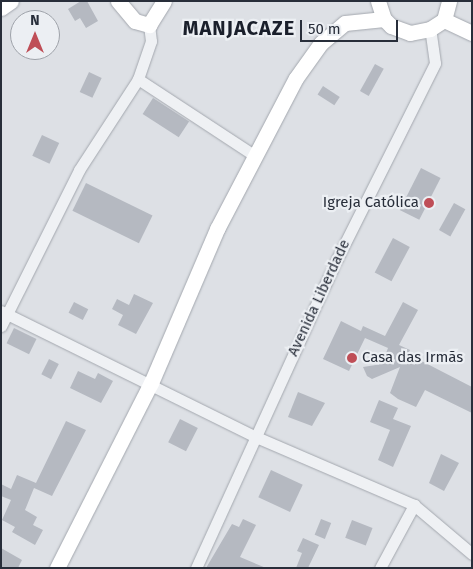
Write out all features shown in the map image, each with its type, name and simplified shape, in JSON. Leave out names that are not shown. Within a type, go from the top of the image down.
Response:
[{"type":"street","points":[[1,8],[11,1]]},
{"type":"street","points":[[118,1],[135,21],[149,24]]},
{"type":"street","points":[[1,326],[4,313],[79,170],[138,80],[151,41],[149,24],[164,1]]},
{"type":"street","points":[[378,1],[384,19],[396,28],[410,33],[430,29],[444,20],[449,1]]},
{"type":"street","points":[[57,568],[151,383],[217,228],[296,78],[321,43],[345,23],[384,19]]},
{"type":"street","points":[[444,20],[472,33]]},
{"type":"street","name":"Avenida Liberdade","points":[[196,568],[254,436],[337,259],[435,63],[430,29]]},
{"type":"street","points":[[138,80],[255,156]]},
{"type":"street","points":[[4,313],[151,383],[254,436],[414,505],[472,554]]},
{"type":"street","points":[[380,568],[414,505]]},
{"type":"building","points":[[81,1],[87,1],[98,21],[86,28],[80,18],[75,21],[68,9]]},
{"type":"building","points":[[375,64],[384,69],[369,96],[360,91]]},
{"type":"building","points":[[89,72],[102,78],[92,98],[80,92]]},
{"type":"building","points":[[323,86],[340,97],[334,105],[318,94]]},
{"type":"building","points":[[153,98],[189,121],[179,137],[143,114]]},
{"type":"building","points":[[42,135],[59,143],[49,164],[32,156]]},
{"type":"building","points":[[421,168],[441,178],[419,220],[400,210]]},
{"type":"building","points":[[86,183],[153,215],[139,243],[72,211]]},
{"type":"building","points":[[454,203],[465,209],[450,236],[439,230]]},
{"type":"building","points":[[393,238],[410,247],[391,281],[375,272]]},
{"type":"building","points":[[134,294],[153,303],[136,334],[118,325],[123,315],[112,309],[117,299],[129,305]]},
{"type":"building","points":[[74,302],[88,309],[83,320],[69,313]]},
{"type":"building","points":[[403,302],[418,310],[399,345],[410,350],[408,354],[472,387],[472,413],[425,390],[416,407],[398,399],[390,393],[400,367],[372,379],[367,376],[363,367],[382,364],[388,348],[365,338],[349,371],[323,359],[341,321],[361,331],[363,326],[385,336]]},
{"type":"building","points":[[14,328],[36,339],[29,354],[7,343]]},
{"type":"building","points":[[49,359],[59,364],[51,379],[41,374]]},
{"type":"building","points":[[78,371],[95,379],[98,373],[113,381],[101,403],[70,388]]},
{"type":"building","points":[[298,392],[325,403],[312,426],[288,417]]},
{"type":"building","points":[[379,400],[398,408],[393,419],[411,426],[393,467],[378,460],[390,430],[370,422]]},
{"type":"building","points":[[180,419],[198,428],[186,451],[168,442]]},
{"type":"building","points":[[66,421],[86,430],[52,496],[34,488],[25,510],[37,517],[33,525],[43,530],[35,545],[12,532],[15,527],[2,520],[11,500],[1,496],[1,484],[11,489],[17,475],[36,483]]},
{"type":"building","points":[[441,454],[459,463],[444,491],[429,483]]},
{"type":"building","points":[[271,470],[303,485],[290,512],[258,497]]},
{"type":"building","points":[[243,519],[256,525],[240,557],[266,568],[206,568],[232,524],[239,527]]},
{"type":"building","points":[[321,519],[331,523],[325,539],[315,535]]},
{"type":"building","points":[[352,520],[373,528],[366,546],[345,538]]},
{"type":"building","points":[[303,538],[319,545],[308,568],[296,568],[302,553],[297,551]]},
{"type":"building","points":[[1,548],[22,560],[18,568],[1,568]]},
{"type":"place","name":"Igreja Católica","points":[[429,203]]},
{"type":"place","name":"Casa das Irmãs","points":[[352,358]]},
{"type":"district","name":"MANJACAZE","points":[[239,28]]}]
